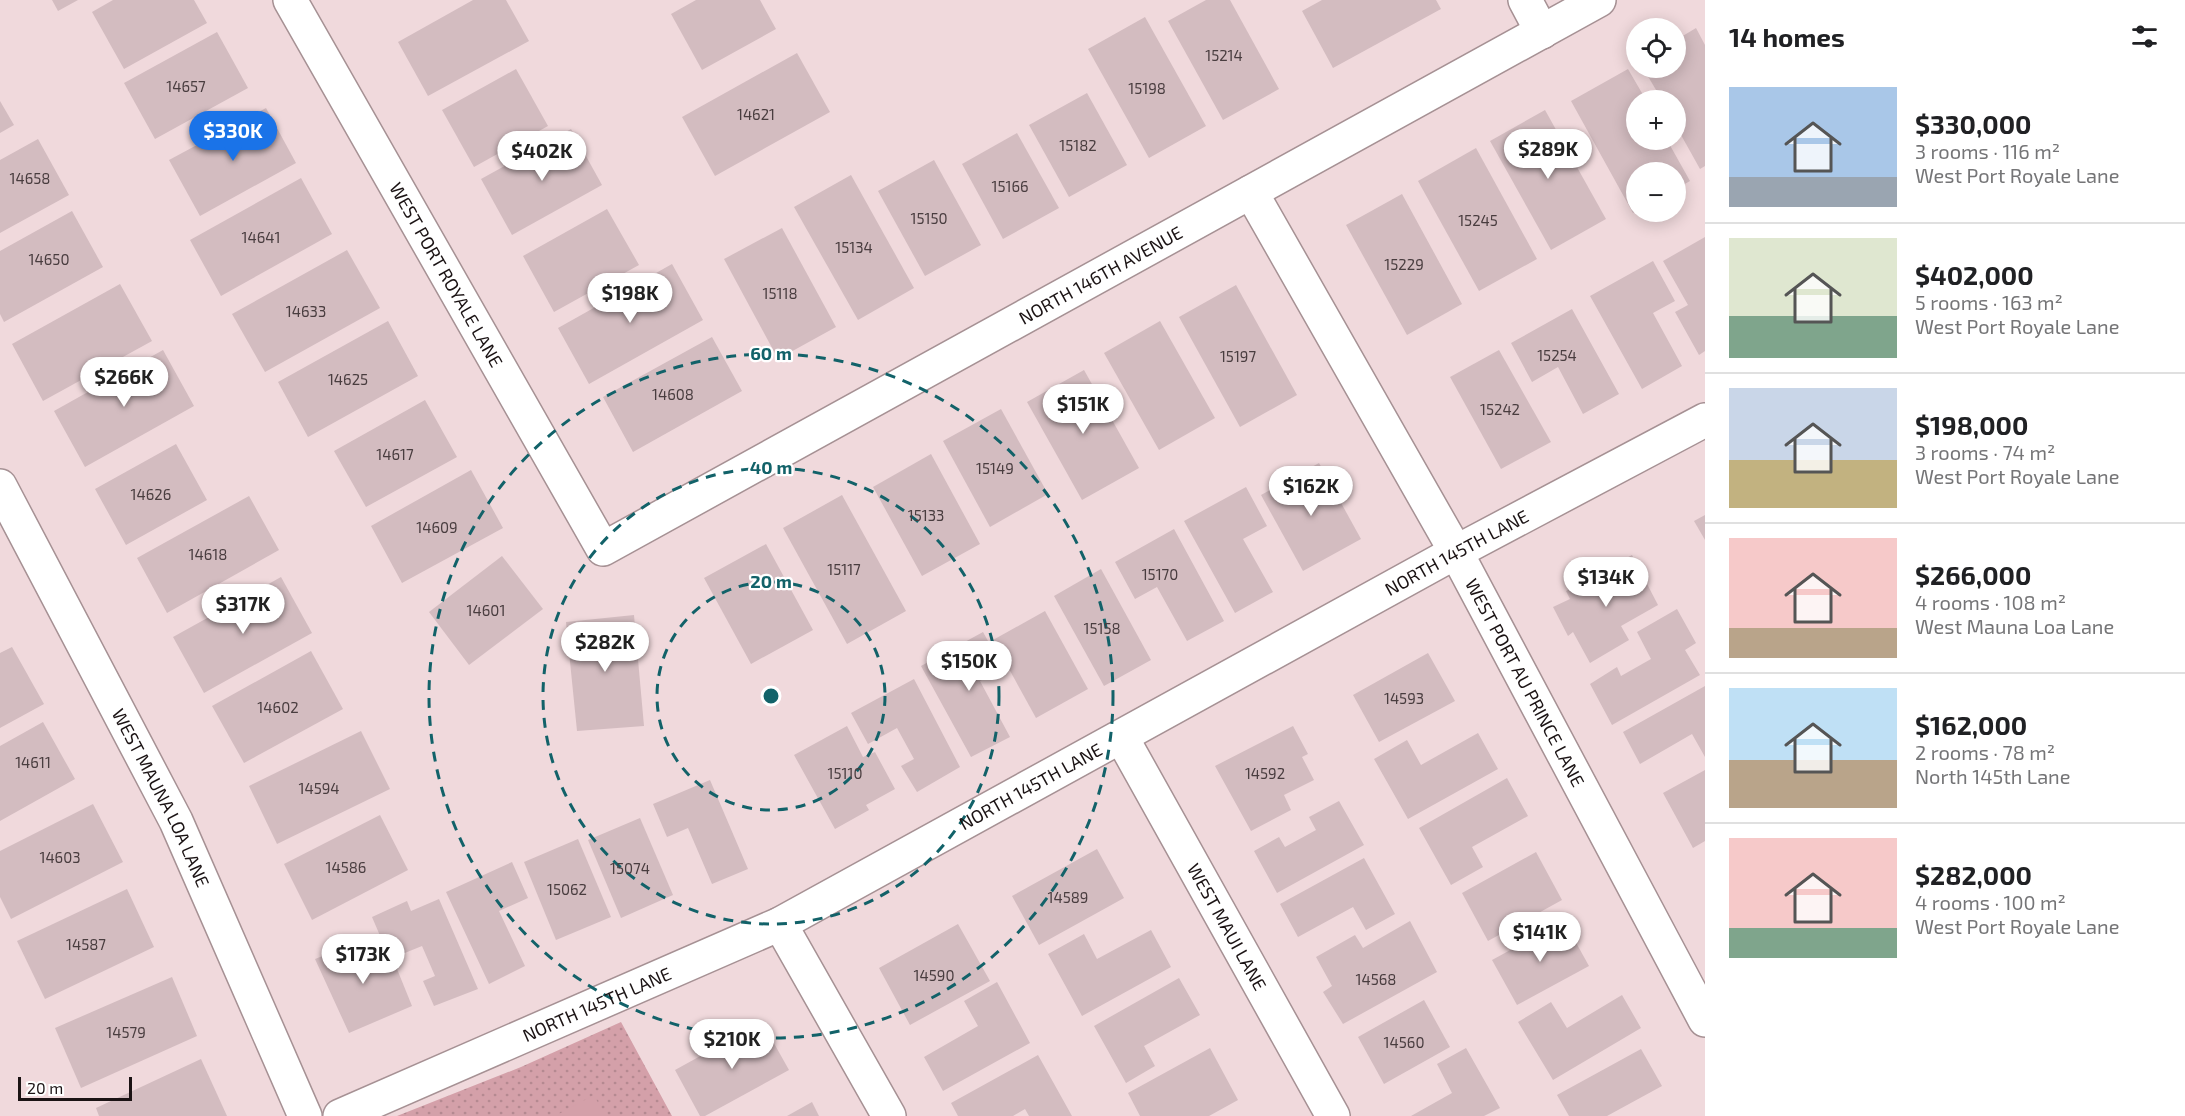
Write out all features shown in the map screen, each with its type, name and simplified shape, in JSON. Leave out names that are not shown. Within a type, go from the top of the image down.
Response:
[{"type":"street","points":[[1525,0],[1542,32]]},
{"type":"street","name":"NORTH 146TH AVENUE","points":[[603,549],[1599,0]]},
{"type":"street","name":"WEST PORT ROYALE LANE","points":[[300,3],[603,549]]},
{"type":"street","name":"WEST PORT AU PRINCE LANE","points":[[1251,192],[1456,552],[1705,1020]]},
{"type":"street","name":"NORTH 145TH LANE","points":[[340,1116],[780,924],[1122,738],[1456,552],[1705,420]]},
{"type":"street","name":"WEST MAUNA LOA LANE","points":[[0,486],[176,820],[305,1116]]},
{"type":"street","name":"WEST MAUI LANE","points":[[1122,738],[1333,1116]]},
{"type":"street","points":[[780,924],[889,1116]]},
{"type":"shaded area","points":[[621,1022],[672,1116],[397,1116],[521,1067]]},
{"type":"shaded area","points":[[594,1095],[605,1116],[555,1116]]},
{"type":"building","points":[[52,0],[78,0],[58,11]]},
{"type":"building","points":[[113,0],[194,0],[207,23],[124,69],[92,12]]},
{"type":"building","points":[[473,0],[506,0],[529,41],[428,96],[398,42]]},
{"type":"building","points":[[696,0],[760,0],[776,29],[702,70],[671,14]]},
{"type":"building","points":[[1206,0],[1230,0],[1279,89],[1223,120],[1168,21]]},
{"type":"building","points":[[1322,0],[1436,0],[1441,9],[1333,68],[1302,11]]},
{"type":"building","points":[[1145,17],[1206,126],[1149,158],[1088,49]]},
{"type":"building","points":[[1696,28],[1705,45],[1705,166],[1700,169],[1686,144],[1686,90],[1656,90],[1649,78],[1686,78],[1686,34]]},
{"type":"building","points":[[217,32],[248,88],[155,139],[124,83]]},
{"type":"building","points":[[797,53],[830,112],[715,176],[682,117]]},
{"type":"building","points":[[516,69],[548,126],[474,167],[442,110]]},
{"type":"building","points":[[1626,70],[1626,78],[1633,78],[1640,90],[1626,90],[1626,150],[1673,150],[1679,162],[1626,162],[1626,200],[1571,101]]},
{"type":"building","points":[[1087,93],[1127,165],[1069,197],[1029,125]]},
{"type":"building","points":[[0,101],[14,125],[0,133]]},
{"type":"building","points":[[266,108],[296,163],[200,216],[169,160]]},
{"type":"building","points":[[1545,110],[1606,219],[1551,250],[1490,141]]},
{"type":"building","points":[[571,129],[602,185],[512,235],[481,179]]},
{"type":"building","points":[[1017,133],[1059,208],[1003,239],[962,164]]},
{"type":"building","points":[[38,139],[69,195],[0,233],[0,160]]},
{"type":"building","points":[[1476,148],[1537,259],[1479,291],[1418,181]]},
{"type":"building","points":[[934,160],[981,245],[925,276],[878,191]]},
{"type":"building","points":[[851,175],[914,288],[858,320],[794,207]]},
{"type":"building","points":[[301,178],[332,234],[221,296],[190,240]]},
{"type":"building","points":[[1402,194],[1462,304],[1407,335],[1346,225]]},
{"type":"building","points":[[607,209],[639,265],[554,312],[523,256]]},
{"type":"building","points":[[72,211],[103,267],[4,322],[0,314],[0,251]]},
{"type":"building","points":[[782,228],[836,327],[778,359],[724,259]]},
{"type":"building","points":[[1705,237],[1705,351],[1699,355],[1675,312],[1688,305],[1663,261]]},
{"type":"building","points":[[347,250],[380,308],[265,372],[232,314]]},
{"type":"building","points":[[1653,261],[1675,301],[1653,313],[1682,366],[1642,389],[1590,296]]},
{"type":"building","points":[[672,264],[703,320],[589,384],[558,328]]},
{"type":"building","points":[[120,284],[152,341],[43,401],[12,344]]},
{"type":"building","points":[[1236,285],[1297,395],[1240,427],[1179,317]]},
{"type":"building","points":[[1572,309],[1619,394],[1583,414],[1558,367],[1532,382],[1511,343]]},
{"type":"building","points":[[388,321],[418,376],[308,437],[278,382]]},
{"type":"building","points":[[1160,321],[1215,418],[1159,450],[1104,353]]},
{"type":"building","points":[[712,337],[742,391],[633,452],[603,397]]},
{"type":"building","points":[[163,350],[194,406],[85,467],[54,411]]},
{"type":"building","points":[[1499,350],[1551,442],[1501,469],[1450,377]]},
{"type":"building","points":[[1084,370],[1139,468],[1082,500],[1027,402]]},
{"type":"building","points":[[425,400],[457,457],[366,507],[334,451]]},
{"type":"building","points":[[1001,409],[1048,494],[990,527],[943,441]]},
{"type":"building","points":[[176,444],[207,500],[126,545],[95,489]]},
{"type":"building","points":[[931,454],[980,544],[922,576],[873,487]]},
{"type":"building","points":[[1319,463],[1361,539],[1303,571],[1261,495]]},
{"type":"building","points":[[471,470],[503,528],[402,583],[371,526]]},
{"type":"building","points":[[1246,487],[1267,526],[1243,539],[1273,592],[1235,613],[1184,521]]},
{"type":"building","points":[[842,495],[906,611],[847,644],[783,528]]},
{"type":"building","points":[[249,496],[279,550],[167,613],[137,558]]},
{"type":"building","points":[[1705,515],[1705,540],[1694,521]]},
{"type":"building","points":[[1174,529],[1224,621],[1187,641],[1157,587],[1135,599],[1115,562]]},
{"type":"building","points":[[766,544],[813,630],[751,664],[704,578]]},
{"type":"building","points":[[1632,555],[1658,605],[1621,626],[1629,640],[1590,663],[1573,632],[1568,636],[1553,607],[1570,599],[1566,591]]},
{"type":"building","points":[[502,556],[543,609],[469,665],[429,612]]},
{"type":"building","points":[[1101,569],[1151,660],[1104,686],[1054,596]]},
{"type":"building","points":[[281,577],[312,633],[204,693],[173,637]]},
{"type":"building","points":[[1677,609],[1696,643],[1685,650],[1700,675],[1612,725],[1590,684],[1617,667],[1621,676],[1651,659],[1637,632]]},
{"type":"building","points":[[1045,611],[1088,689],[1036,718],[993,640]]},
{"type":"building","points":[[634,615],[644,726],[577,731],[566,622]]},
{"type":"building","points":[[983,632],[1003,668],[980,681],[1010,737],[971,757],[921,666]]},
{"type":"building","points":[[12,647],[44,704],[0,728],[0,653]]},
{"type":"building","points":[[311,651],[343,709],[244,763],[212,706]]},
{"type":"building","points":[[1428,653],[1455,701],[1379,742],[1353,695]]},
{"type":"building","points":[[914,679],[960,767],[917,792],[901,766],[914,759],[897,728],[868,744],[851,713]]},
{"type":"building","points":[[1705,686],[1705,757],[1692,734],[1640,764],[1623,732]]},
{"type":"building","points":[[43,722],[75,779],[0,821],[0,746]]},
{"type":"building","points":[[847,726],[863,757],[875,752],[895,789],[866,805],[869,810],[835,829],[794,755]]},
{"type":"building","points":[[1293,726],[1308,754],[1302,757],[1314,780],[1284,795],[1291,810],[1251,831],[1215,766]]},
{"type":"building","points":[[361,731],[390,789],[277,844],[249,786]]},
{"type":"building","points":[[1478,733],[1498,769],[1408,819],[1374,759],[1407,740],[1421,765]]},
{"type":"building","points":[[1705,770],[1705,841],[1693,848],[1663,793]]},
{"type":"building","points":[[1507,778],[1528,816],[1472,847],[1483,867],[1451,885],[1419,828]]},
{"type":"building","points":[[710,780],[748,869],[712,884],[688,828],[667,837],[653,804]]},
{"type":"building","points":[[1339,801],[1364,845],[1277,893],[1254,851],[1279,837],[1285,847],[1316,830],[1309,817]]},
{"type":"building","points":[[93,804],[123,862],[11,919],[0,897],[0,851]]},
{"type":"building","points":[[380,815],[408,870],[312,920],[284,864]]},
{"type":"building","points":[[640,818],[673,895],[621,918],[588,840]]},
{"type":"building","points":[[578,839],[611,917],[556,940],[524,862]]},
{"type":"building","points":[[1097,849],[1124,898],[1039,945],[1012,896]]},
{"type":"building","points":[[1536,852],[1562,900],[1488,941],[1462,893]]},
{"type":"building","points":[[1364,858],[1395,914],[1366,930],[1353,907],[1298,937],[1280,904]]},
{"type":"building","points":[[512,862],[528,898],[499,911],[525,966],[489,984],[446,892]]},
{"type":"building","points":[[127,889],[154,947],[45,999],[17,941]]},
{"type":"building","points":[[439,899],[478,989],[434,1006],[423,981],[435,976],[422,946],[390,959],[372,917],[407,901],[411,911]]},
{"type":"building","points":[[1410,921],[1437,972],[1343,1024],[1323,992],[1332,986],[1316,957],[1355,935],[1363,948]]},
{"type":"building","points":[[1564,921],[1589,966],[1517,1005],[1492,960]]},
{"type":"building","points":[[958,924],[990,981],[910,1025],[879,968]]},
{"type":"building","points":[[1151,930],[1171,967],[1082,1016],[1048,954],[1084,934],[1097,959]]},
{"type":"building","points":[[368,938],[382,969],[395,964],[412,1006],[349,1033],[315,959]]},
{"type":"building","points":[[172,977],[197,1036],[81,1088],[55,1028]]},
{"type":"building","points":[[1179,978],[1200,1015],[1144,1046],[1155,1066],[1126,1083],[1094,1026]]},
{"type":"building","points":[[997,982],[1030,1043],[943,1091],[924,1057],[978,1026],[964,1001]]},
{"type":"building","points":[[1622,995],[1641,1028],[1553,1080],[1518,1022],[1551,1002],[1567,1028]]},
{"type":"building","points":[[1424,1000],[1450,1047],[1384,1084],[1358,1037]]},
{"type":"building","points":[[762,1022],[789,1070],[705,1116],[700,1116],[675,1070]]},
{"type":"building","points":[[1210,1048],[1238,1100],[1209,1116],[1140,1116],[1128,1093]]},
{"type":"building","points":[[1466,1048],[1500,1108],[1484,1116],[1411,1116],[1452,1093],[1437,1064]]},
{"type":"building","points":[[1641,1049],[1662,1086],[1607,1116],[1569,1116],[1557,1095]]},
{"type":"building","points":[[1038,1055],[1072,1116],[1029,1116],[1025,1109],[1013,1116],[958,1116],[951,1103]]},
{"type":"building","points":[[201,1059],[227,1116],[99,1116],[96,1108]]},
{"type":"building","points":[[812,1102],[819,1116],[787,1116]]}]
